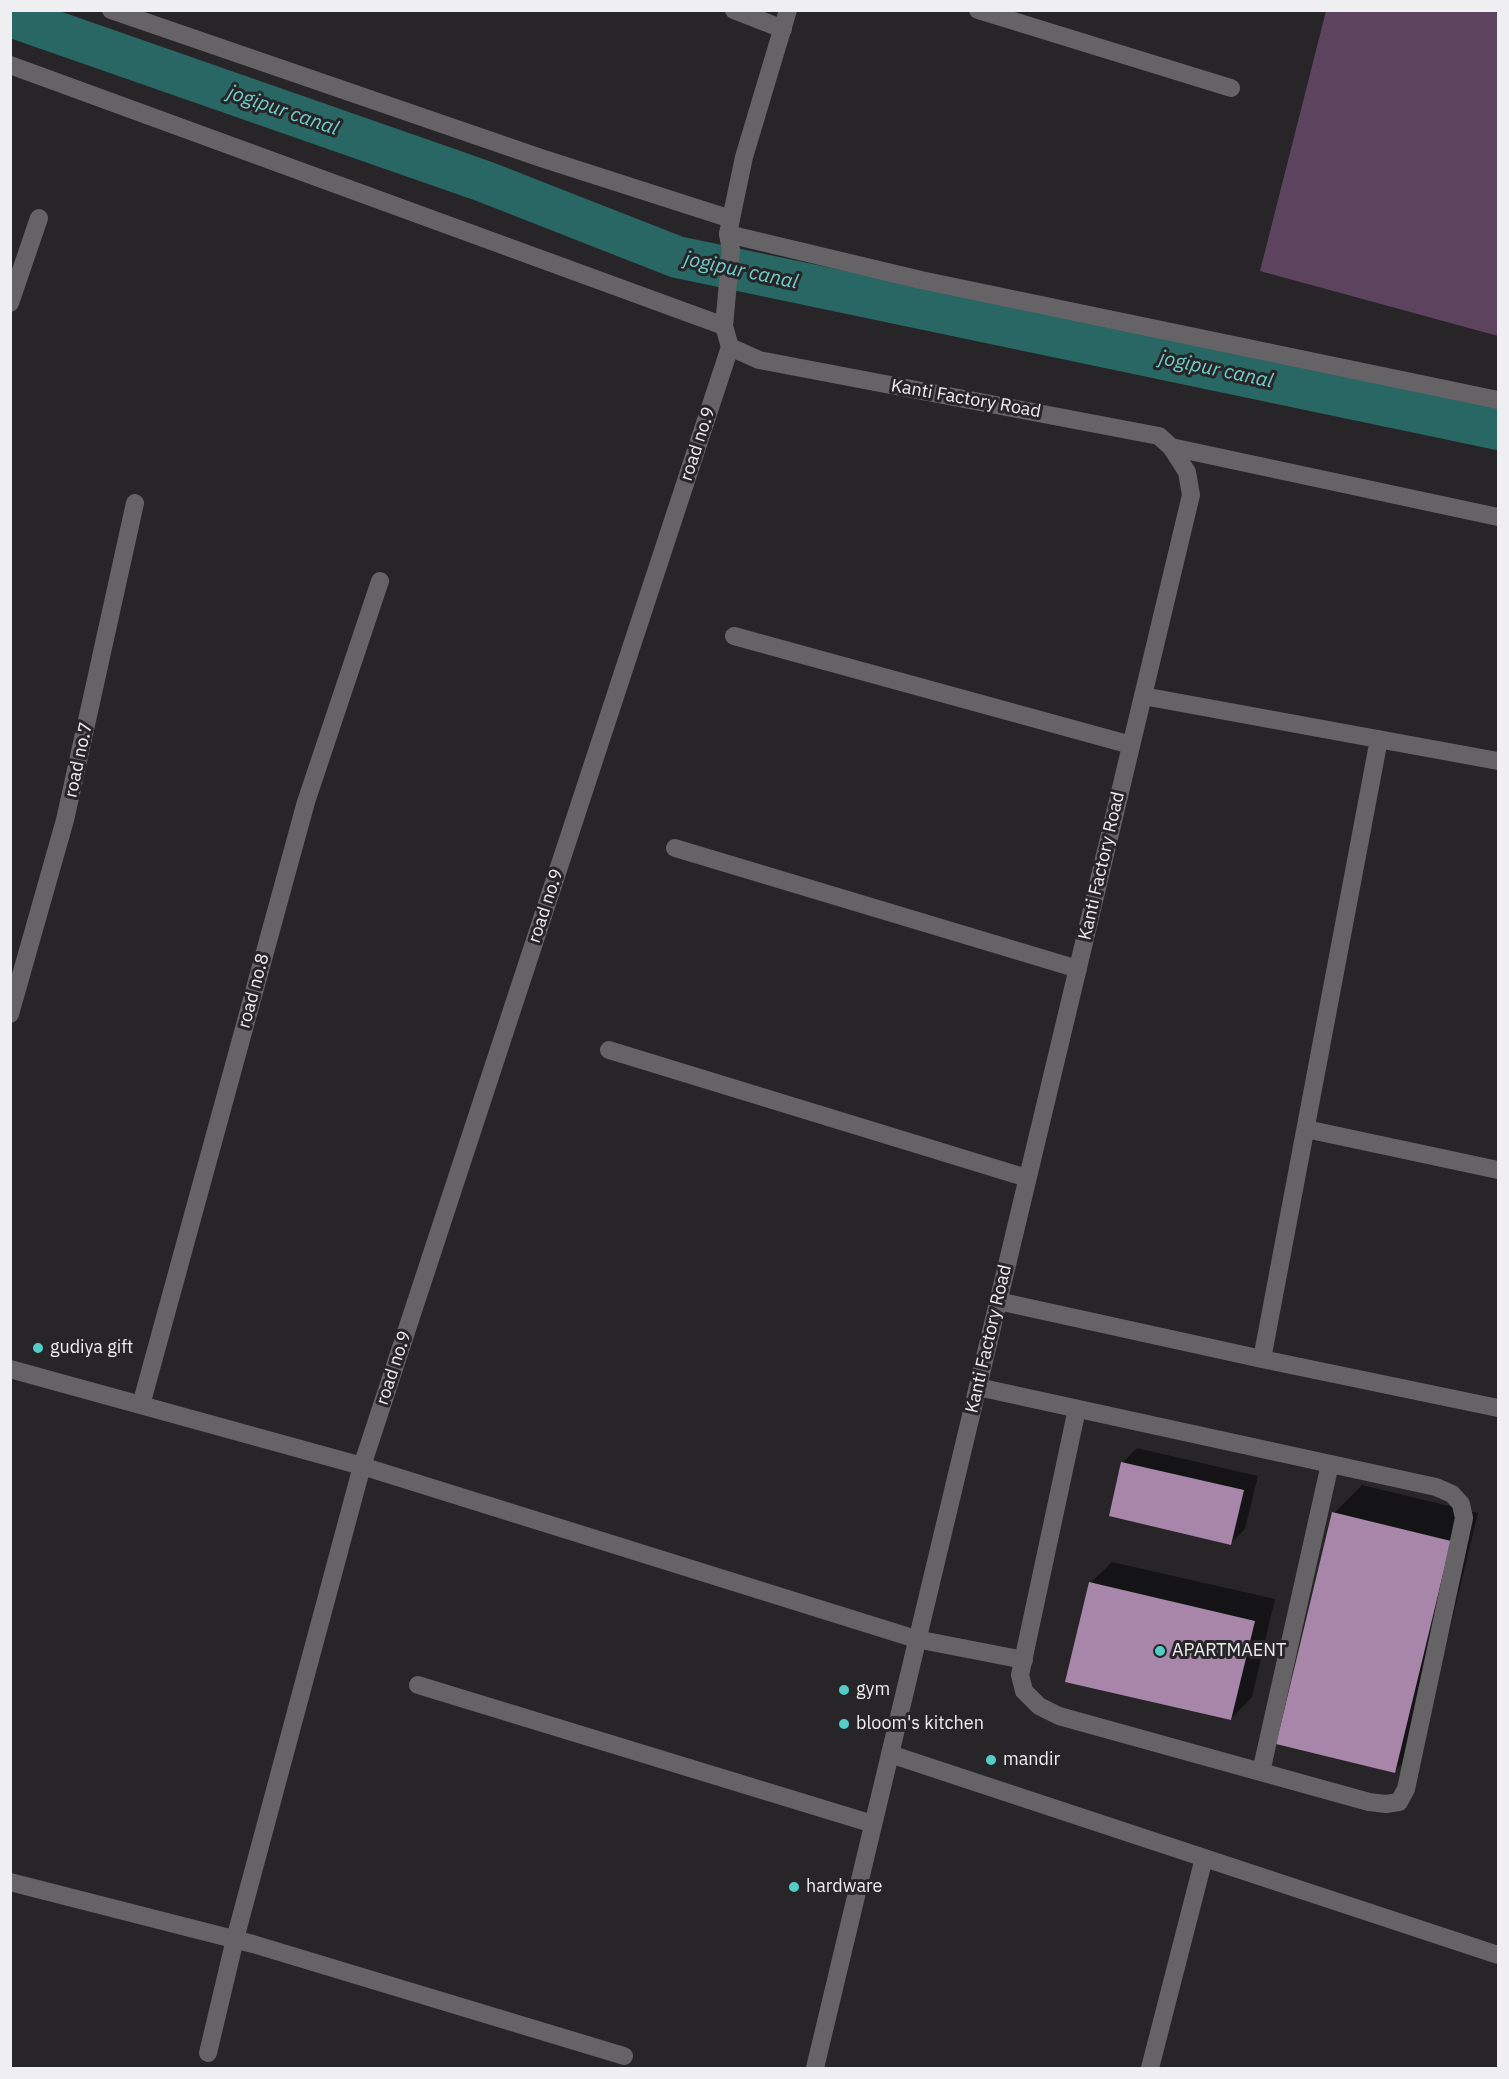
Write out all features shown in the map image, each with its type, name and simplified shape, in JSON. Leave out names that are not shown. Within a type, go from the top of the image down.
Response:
[{"type":"street","points":[[111,10],[541,158],[730,234],[921,280],[1498,400]]},
{"type":"street","points":[[734,10],[783,29]]},
{"type":"street","points":[[730,347],[723,326],[730,234],[744,157],[788,10]]},
{"type":"street","points":[[978,10],[1231,88]]},
{"type":"street","points":[[10,65],[723,326]]},
{"type":"street","points":[[10,303],[39,218]]},
{"type":"street","name":"Kanti Factory Road","points":[[730,347],[759,360],[1159,436],[1171,447],[1187,472],[1191,495],[815,2068]]},
{"type":"street","name":"road no.9","points":[[208,2053],[235,1939],[362,1466],[730,347]]},
{"type":"street","points":[[1171,447],[1498,517]]},
{"type":"street","name":"road no.7","points":[[10,1014],[65,820],[135,503]]},
{"type":"street","name":"road no.8","points":[[141,1405],[306,802],[380,581]]},
{"type":"street","points":[[734,636],[1131,745]]},
{"type":"street","points":[[1143,696],[1498,761]]},
{"type":"street","points":[[1262,1359],[1379,739]]},
{"type":"street","points":[[675,848],[1078,969]]},
{"type":"street","points":[[609,1050],[1028,1178]]},
{"type":"street","points":[[1306,1129],[1498,1170]]},
{"type":"street","points":[[998,1300],[1262,1359],[1498,1408]]},
{"type":"street","points":[[10,1369],[362,1466],[916,1639],[1024,1660]]},
{"type":"street","points":[[978,1387],[1077,1408],[1436,1487],[1452,1494],[1461,1504],[1464,1518],[1406,1789],[1399,1802],[1386,1804],[1059,1716],[1039,1706],[1024,1691],[1020,1675],[1077,1408]]},
{"type":"street","points":[[1261,1772],[1330,1464]]},
{"type":"street","points":[[418,1685],[873,1824]]},
{"type":"street","points":[[890,1754],[1498,1955]]},
{"type":"street","points":[[1150,2068],[1204,1858]]},
{"type":"street","points":[[10,1882],[235,1939],[624,2056]]},
{"type":"shaded area","points":[[1326,11],[1498,11],[1498,336],[1260,271]]},
{"type":"building","points":[[1121,1462],[1244,1490],[1231,1545],[1109,1516]]},
{"type":"building","points":[[1332,1512],[1451,1541],[1395,1773],[1276,1744]]},
{"type":"building","name":"APARTMAENT","points":[[1089,1582],[1255,1621],[1231,1720],[1065,1682]]},
{"type":"waterway","name":"jogipur canal","points":[[10,16],[483,181],[677,257],[1498,429]]},
{"type":"place","name":"gudiya gift","points":[[38,1348]]},
{"type":"place","name":"APARTMAENT","points":[[1160,1651]]},
{"type":"place","name":"gym","points":[[844,1690]]},
{"type":"place","name":"bloom's kitchen","points":[[844,1724]]},
{"type":"place","name":"mandir","points":[[991,1760]]},
{"type":"place","name":"hardware","points":[[794,1887]]}]
